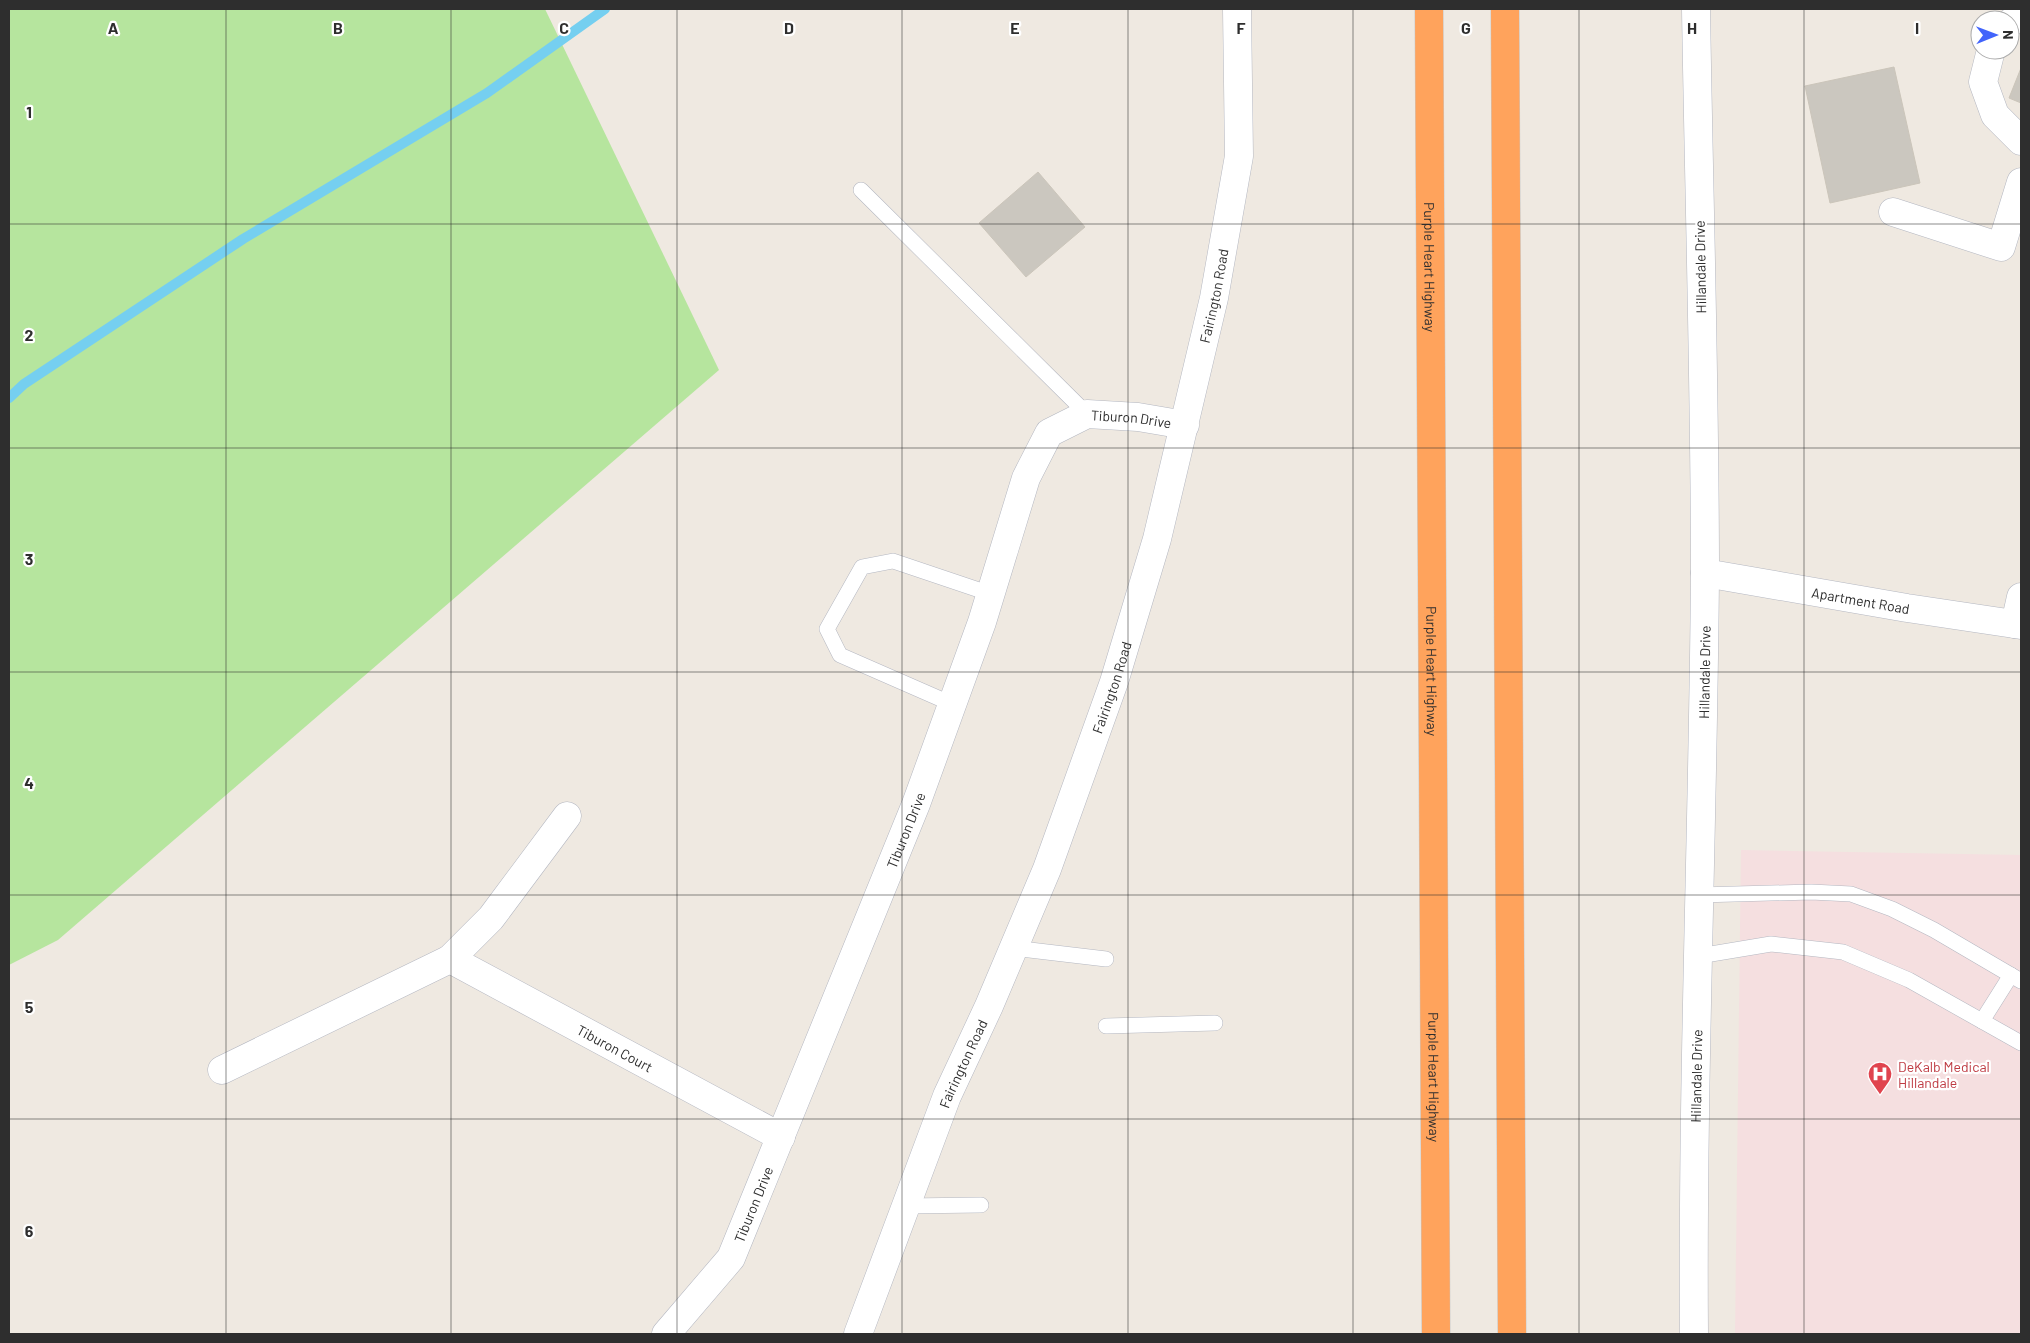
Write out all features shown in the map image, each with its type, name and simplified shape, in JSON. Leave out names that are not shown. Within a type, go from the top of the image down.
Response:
[{"type":"highway","name":"Purple Heart Highway","points":[[1429,9],[1436,1334]]},
{"type":"highway","points":[[1505,9],[1512,1334]]},
{"type":"street","name":"Fairington Road","points":[[858,1334],[947,1096],[1014,948],[1047,869],[1114,682],[1157,540],[1214,298],[1239,156],[1238,9]]},
{"type":"street","name":"Hillandale Drive","points":[[1694,1334],[1693,1163],[1699,956],[1705,573],[1696,9]]},
{"type":"street","points":[[1988,60],[1983,82],[1995,115],[2021,140]]},
{"type":"street","points":[[1893,212],[2011,250],[2021,182]]},
{"type":"street","name":"Tiburon Drive","points":[[666,1334],[731,1258],[782,1137],[916,804],[991,594],[1026,478],[1049,433],[1087,414],[1138,417],[1184,425]]},
{"type":"street","name":"Apartment Road","points":[[1705,573],[2018,625],[2021,597]]},
{"type":"street","points":[[222,1070],[450,959],[491,918],[567,816]]},
{"type":"street","name":"Tiburon Court","points":[[450,959],[782,1137]]},
{"type":"lane","points":[[861,190],[1087,414]]},
{"type":"lane","points":[[952,704],[840,655],[827,629],[862,567],[893,561],[991,594]]},
{"type":"lane","points":[[1699,895],[1811,892],[1851,894],[1892,909],[1934,930],[2016,978],[1982,1021]]},
{"type":"lane","points":[[1699,956],[1771,944],[1843,952],[1909,980],[2021,1043]]},
{"type":"lane","points":[[1014,948],[1106,960]]},
{"type":"lane","points":[[1106,1026],[1215,1023]]},
{"type":"lane","points":[[906,1206],[981,1205]]},
{"type":"shaded area","name":"DeKalb Medical Hillandale","points":[[1741,850],[2021,855],[2021,1334],[1735,1334]]},
{"type":"green space","points":[[9,9],[545,9],[719,370],[58,940],[9,965]]},
{"type":"building","points":[[1894,67],[1920,183],[1830,203],[1805,86]]},
{"type":"building","points":[[2021,68],[2021,103],[2009,98]]},
{"type":"building","points":[[1038,172],[1085,227],[1026,277],[979,223]]},
{"type":"waterway","points":[[9,398],[24,384],[243,239],[487,93],[605,9]]},
{"type":"place","name":"DeKalb Medical Hillandale","points":[[1880,1095]]}]
